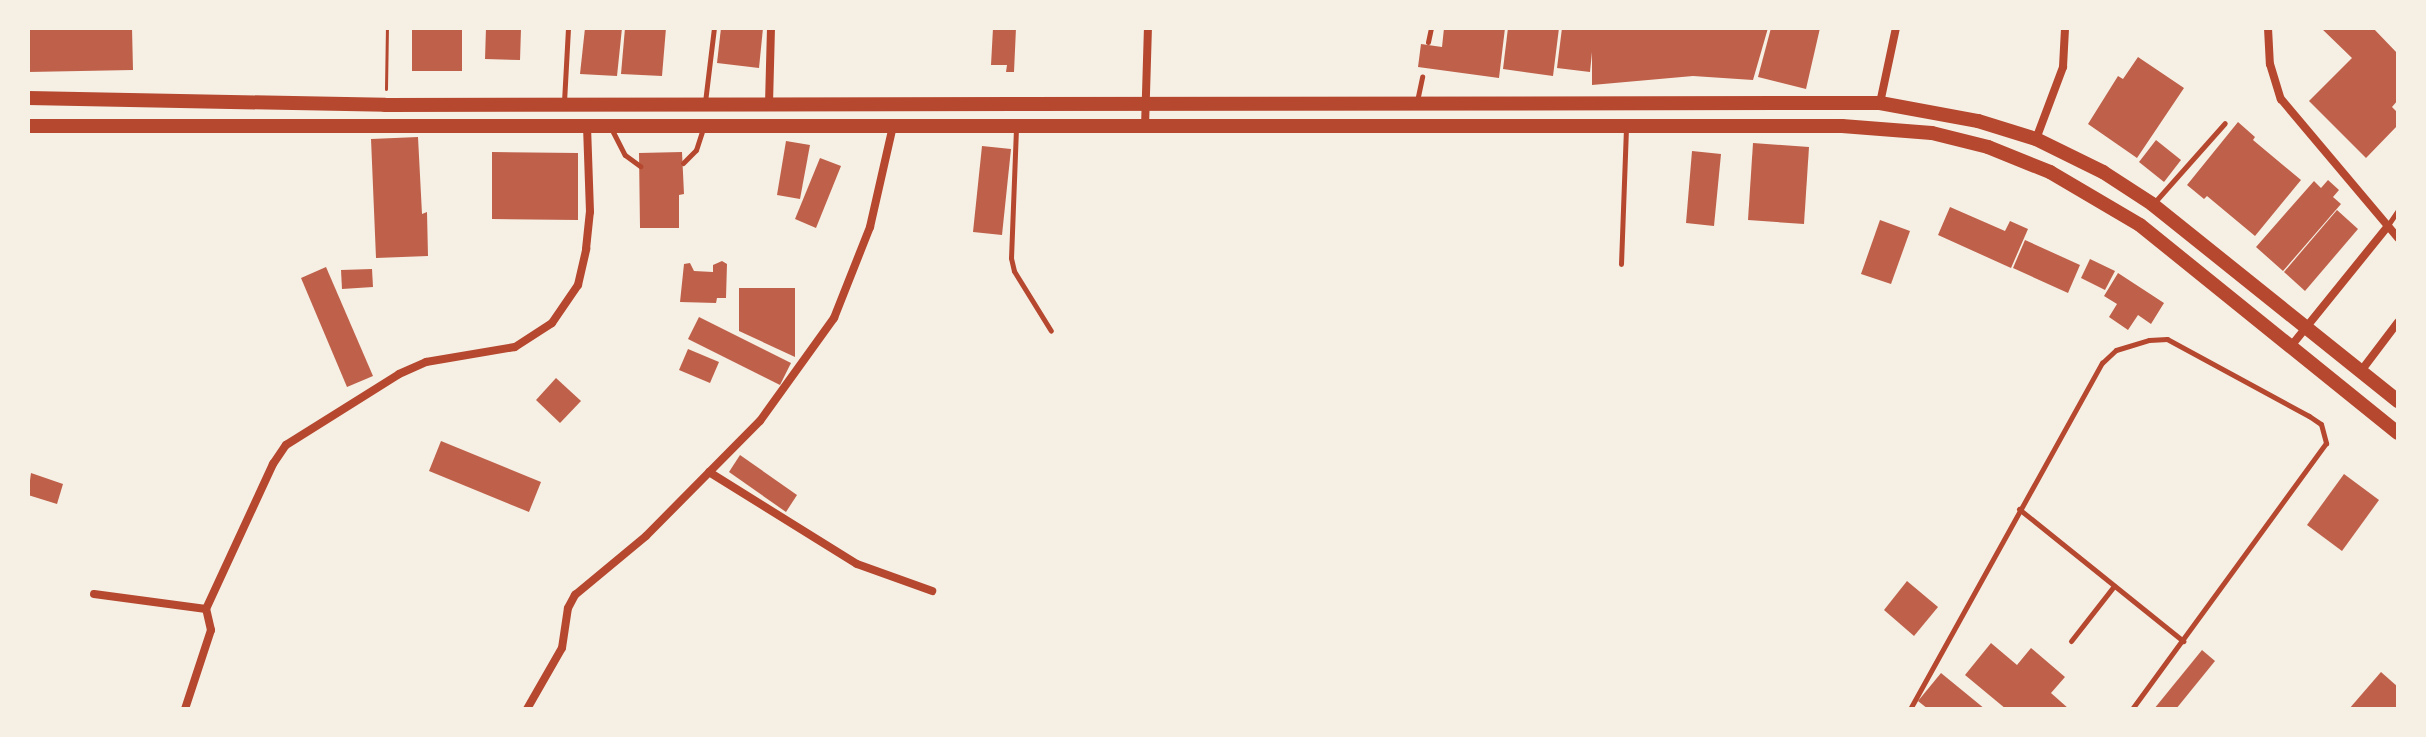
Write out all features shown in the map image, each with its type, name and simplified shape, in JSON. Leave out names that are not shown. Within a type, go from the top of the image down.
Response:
[{"type":"main road","points":[[28,98],[385,105],[1880,103],[1978,121],[2036,139],[2103,172],[2152,204],[2398,401]]},
{"type":"main road","points":[[28,126],[1626,125],[1842,126],[1932,133],[1988,147],[2050,172],[2140,225],[2398,433]]},
{"type":"street","points":[[769,104],[771,28]]},
{"type":"street","points":[[1145,127],[1148,28]]},
{"type":"street","points":[[1880,103],[1896,28]]},
{"type":"street","points":[[2036,139],[2063,67],[2065,28]]},
{"type":"street","points":[[2268,28],[2270,64],[2281,99],[2398,238]]},
{"type":"street","points":[[185,709],[211,630],[206,609],[267,477],[286,445],[399,374],[426,362],[515,347],[552,323],[564,309],[578,285],[586,249],[590,212],[587,126]]},
{"type":"street","points":[[527,709],[562,648],[568,608],[575,595],[646,536],[760,421],[834,318],[870,227],[893,126]]},
{"type":"street","points":[[2291,346],[2388,226]]},
{"type":"street","points":[[2361,371],[2398,322]]},
{"type":"street","points":[[709,472],[857,564],[932,591]]},
{"type":"street","points":[[94,594],[206,609]]},
{"type":"lane","points":[[564,103],[568,28]]},
{"type":"lane","points":[[705,103],[714,28]]},
{"type":"lane","points":[[1428,42],[1431,28]]},
{"type":"lane","points":[[1417,102],[1422,77]]},
{"type":"lane","points":[[2152,204],[2225,123]]},
{"type":"lane","points":[[1621,264],[1626,125]]},
{"type":"lane","points":[[611,127],[625,155],[640,166]]},
{"type":"lane","points":[[683,163],[696,150],[703,127]]},
{"type":"lane","points":[[1016,127],[1011,258],[1014,271],[1051,331]]},
{"type":"lane","points":[[2388,226],[2398,210]]},
{"type":"lane","points":[[1910,709],[2107,355],[2149,340],[2167,339],[2321,424],[2326,443],[2132,709]]},
{"type":"lane","points":[[2019,509],[2183,641]]},
{"type":"lane","points":[[2071,641],[2114,586]]},
{"type":"path","points":[[385,105],[387,28]]},
{"type":"building","points":[[28,28],[132,28],[133,70],[28,72]]},
{"type":"building","points":[[412,28],[462,28],[462,71],[412,71]]},
{"type":"building","points":[[486,28],[521,28],[520,60],[485,59]]},
{"type":"building","points":[[585,28],[622,28],[617,76],[580,74]]},
{"type":"building","points":[[625,28],[666,28],[662,76],[621,74]]},
{"type":"building","points":[[721,28],[763,28],[759,68],[717,63]]},
{"type":"building","points":[[993,28],[1016,28],[1014,72],[1006,72],[1007,65],[991,65]]},
{"type":"building","points":[[1444,28],[1505,28],[1499,78],[1418,67],[1421,44],[1442,47]]},
{"type":"building","points":[[1508,28],[1559,28],[1553,76],[1503,69]]},
{"type":"building","points":[[1562,28],[1768,28],[1753,80],[1693,76],[1592,85],[1592,52],[1590,72],[1557,68]]},
{"type":"building","points":[[1771,28],[1820,28],[1806,89],[1758,77]]},
{"type":"building","points":[[2321,28],[2373,28],[2398,54],[2398,100],[2392,107],[2398,113],[2398,125],[2366,158],[2309,101],[2352,58]]},
{"type":"building","points":[[2138,57],[2184,88],[2137,158],[2088,124],[2118,76],[2123,79]]},
{"type":"building","points":[[2238,122],[2255,137],[2253,140],[2301,180],[2255,236],[2207,196],[2204,199],[2187,185]]},
{"type":"building","points":[[418,137],[422,214],[427,212],[428,256],[376,258],[371,139]]},
{"type":"building","points":[[2156,140],[2181,160],[2164,182],[2139,162]]},
{"type":"building","points":[[786,141],[810,145],[800,199],[777,195]]},
{"type":"building","points":[[1753,143],[1809,147],[1804,224],[1748,220]]},
{"type":"building","points":[[982,146],[1011,149],[1002,235],[973,232]]},
{"type":"building","points":[[1692,151],[1721,154],[1714,226],[1686,223]]},
{"type":"building","points":[[492,152],[578,153],[578,220],[492,219]]},
{"type":"building","points":[[682,152],[684,194],[679,195],[679,228],[640,228],[639,153]]},
{"type":"building","points":[[820,158],[841,166],[816,228],[795,219]]},
{"type":"building","points":[[2328,180],[2339,190],[2333,197],[2341,204],[2283,271],[2256,247],[2314,181],[2321,188]]},
{"type":"building","points":[[1950,207],[2005,231],[2010,221],[2028,229],[2011,268],[1938,235]]},
{"type":"building","points":[[2337,210],[2358,229],[2305,291],[2284,272]]},
{"type":"building","points":[[1880,220],[1910,231],[1891,284],[1861,274]]},
{"type":"building","points":[[2025,240],[2080,265],[2068,293],[2013,268]]},
{"type":"building","points":[[2090,259],[2115,271],[2105,290],[2081,278]]},
{"type":"building","points":[[722,261],[727,264],[726,298],[717,298],[716,303],[680,302],[684,264],[690,263],[694,271],[713,272],[713,265]]},
{"type":"building","points":[[326,267],[373,376],[347,387],[301,278]]},
{"type":"building","points":[[372,269],[373,287],[342,289],[341,270]]},
{"type":"building","points":[[2118,273],[2164,303],[2151,324],[2138,315],[2128,330],[2109,317],[2117,304],[2104,296]]},
{"type":"building","points":[[739,288],[795,288],[795,357],[739,331]]},
{"type":"building","points":[[699,317],[791,363],[780,385],[688,339]]},
{"type":"building","points":[[688,349],[719,362],[710,383],[679,370]]},
{"type":"building","points":[[556,378],[581,401],[560,423],[536,400]]},
{"type":"building","points":[[441,441],[541,482],[529,512],[429,471]]},
{"type":"building","points":[[740,455],[797,495],[786,512],[729,472]]},
{"type":"building","points":[[31,473],[63,484],[57,504],[28,495]]},
{"type":"building","points":[[2344,474],[2379,500],[2342,551],[2307,525]]},
{"type":"building","points":[[1907,581],[1938,607],[1914,636],[1884,610]]},
{"type":"building","points":[[1991,643],[2017,665],[2031,648],[2065,677],[2051,693],[2069,709],[2006,709],[1965,675]]},
{"type":"building","points":[[2202,650],[2215,661],[2176,709],[2154,709]]},
{"type":"building","points":[[2381,672],[2398,687],[2398,709],[2349,709]]},
{"type":"building","points":[[1941,673],[1985,709],[1928,709],[1918,701]]}]
